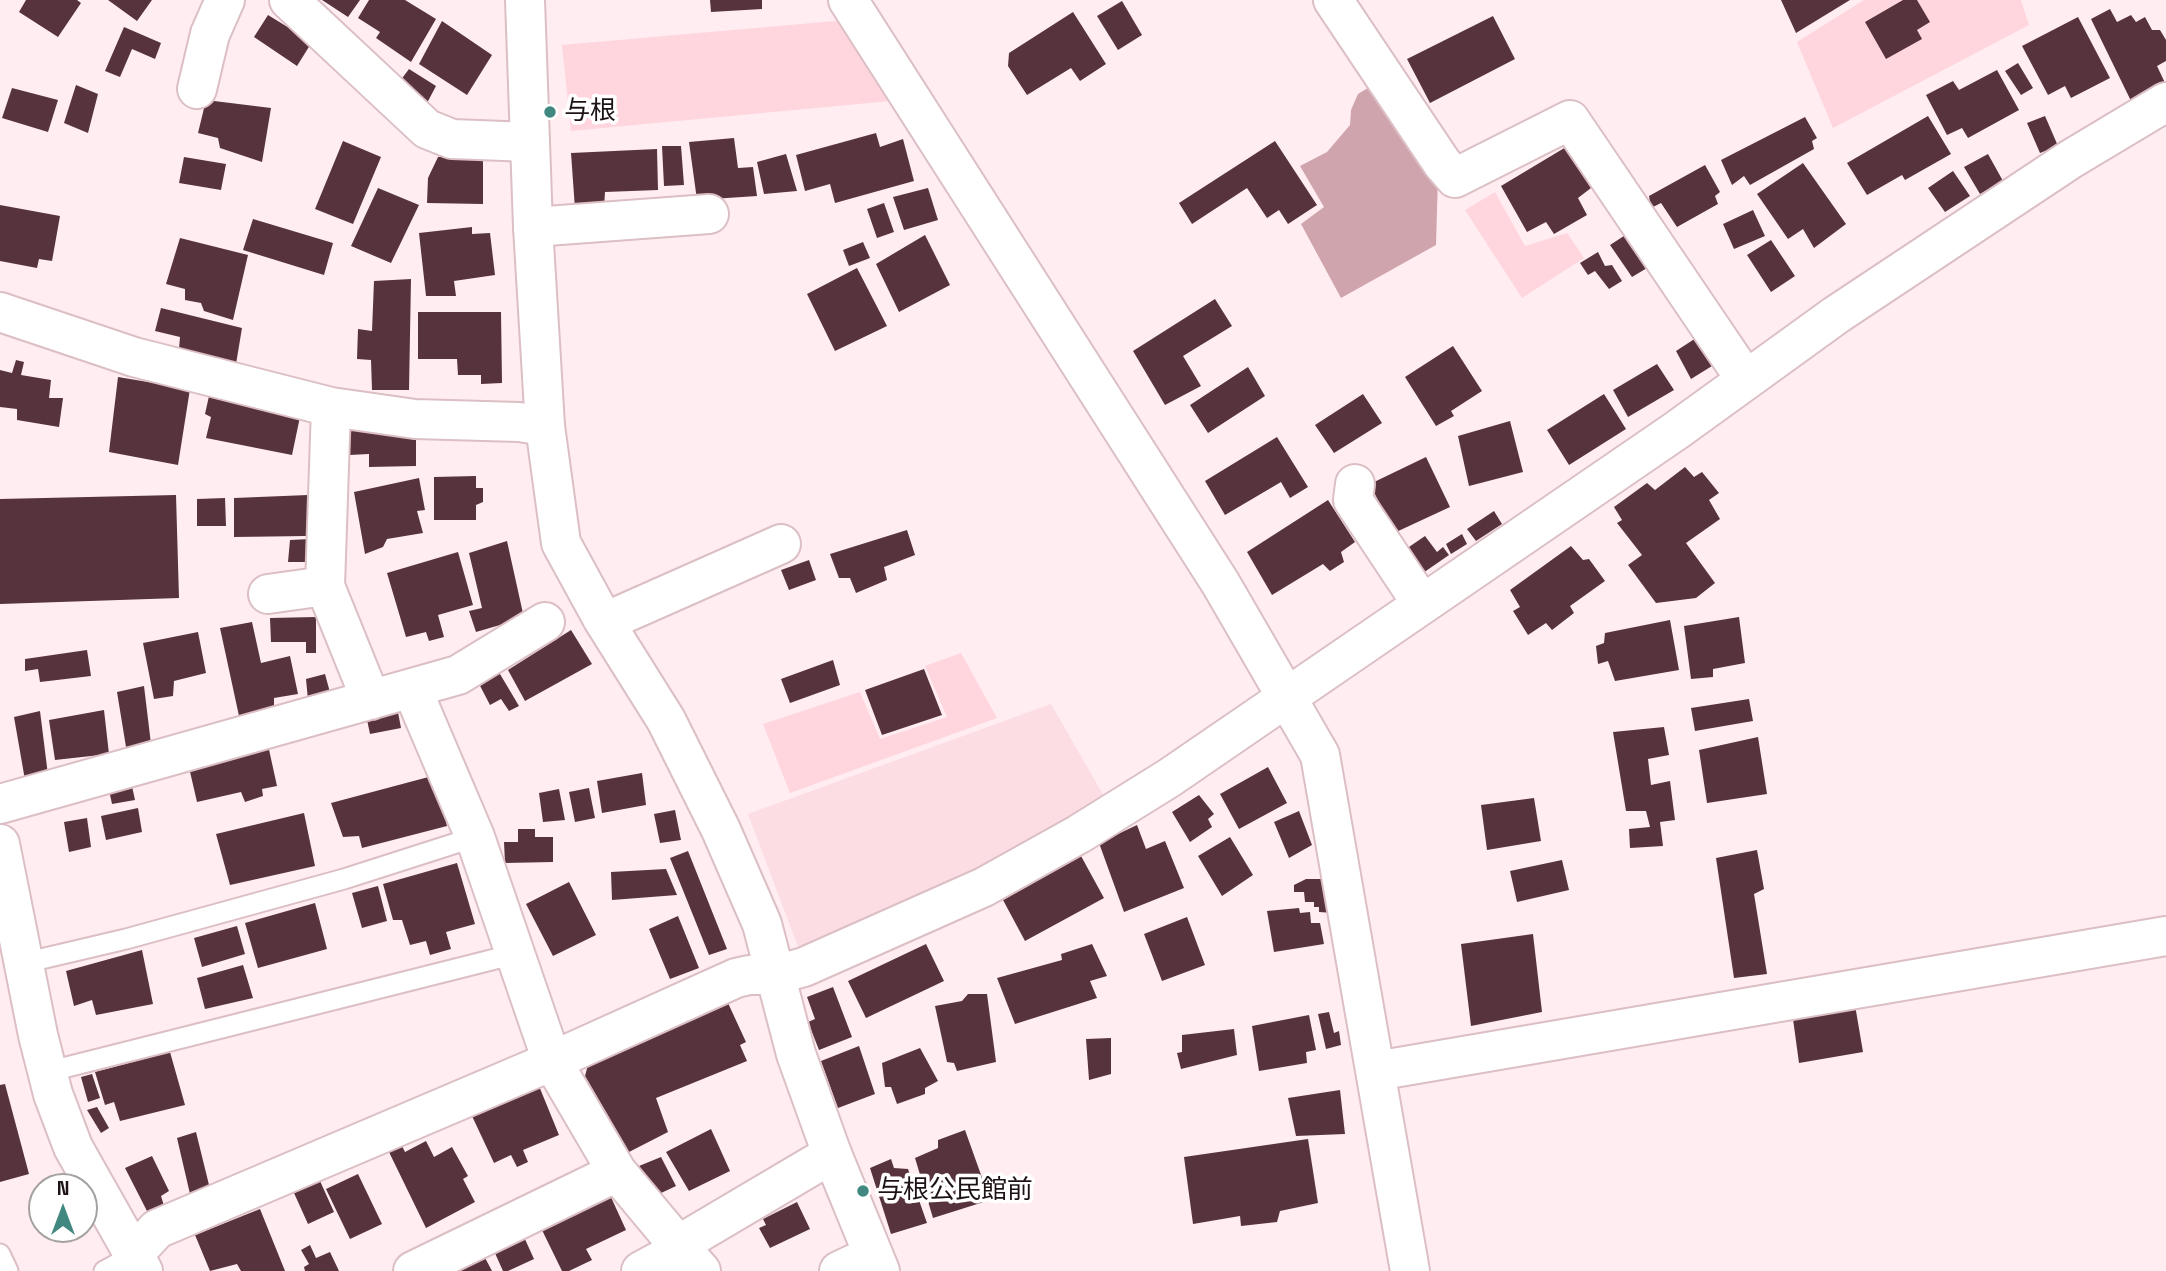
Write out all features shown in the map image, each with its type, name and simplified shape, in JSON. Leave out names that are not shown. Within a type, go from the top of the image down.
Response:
[{"type":"street","points":[[197,89],[210,34],[225,0]]},
{"type":"street","points":[[289,0],[427,130],[452,139],[530,142]]},
{"type":"street","points":[[848,0],[1221,584],[1320,755],[1410,1271]]},
{"type":"street","points":[[1333,0],[1442,163],[1455,178],[1570,120],[1746,380]]},
{"type":"street","points":[[530,7],[533,227],[545,426],[561,543],[605,622],[666,720],[721,830],[762,925],[796,1054],[832,1154],[877,1263],[839,1271]]},
{"type":"street","points":[[0,844],[53,1094],[73,1147],[127,1266],[157,1229],[552,1061],[736,978],[775,975],[804,967],[984,887],[1079,834],[1169,778],[1677,430],[1836,315],[2071,159],[2166,102]]},
{"type":"street","points":[[533,227],[709,214]]},
{"type":"street","points":[[0,312],[134,357],[331,407],[415,419],[519,422],[545,426]]},
{"type":"street","points":[[331,407],[325,586],[371,700]]},
{"type":"street","points":[[1354,484],[1353,500],[1422,604]]},
{"type":"street","points":[[605,622],[781,544]]},
{"type":"street","points":[[268,594],[325,586]]},
{"type":"street","points":[[0,804],[458,675],[545,622]]},
{"type":"street","points":[[412,689],[475,836],[552,1061],[617,1171],[690,1258]]},
{"type":"street","points":[[1376,1071],[2166,936]]},
{"type":"street","points":[[640,1271],[667,1257],[690,1258],[832,1154]]},
{"type":"street","points":[[413,1271],[617,1171]]},
{"type":"lane","points":[[24,964],[331,883],[475,836]]},
{"type":"lane","points":[[47,1072],[515,954]]},
{"type":"lane","points":[[0,1254],[8,1271]]},
{"type":"shaded area","points":[[1864,0],[2021,0],[2029,25],[1833,128],[1797,42]]},
{"type":"shaded area","points":[[847,20],[890,101],[571,131],[562,45]]},
{"type":"shaded area","points":[[1376,83],[1438,176],[1436,245],[1341,298],[1301,224],[1324,207],[1300,166],[1327,152],[1350,125],[1351,110],[1358,94]]},
{"type":"shaded area","points":[[1495,192],[1525,246],[1567,233],[1584,258],[1522,298],[1465,210]]},
{"type":"shaded area","points":[[961,653],[997,718],[790,793],[763,724],[860,692],[880,739],[947,717],[925,666]]},
{"type":"shaded area","points":[[1051,704],[1105,798],[968,874],[800,952],[748,814]]},
{"type":"building","points":[[26,0],[77,0],[81,3],[58,37],[19,12]]},
{"type":"building","points":[[108,0],[152,0],[137,21]]},
{"type":"building","points":[[322,0],[360,0],[348,17]]},
{"type":"building","points":[[369,0],[405,0],[436,19],[411,62],[376,38],[380,32],[358,18]]},
{"type":"building","points":[[710,0],[762,0],[762,9],[711,12]]},
{"type":"building","points":[[1781,0],[1850,0],[1796,33]]},
{"type":"building","points":[[1903,0],[1917,0],[1930,22],[1917,30],[1922,39],[1886,59],[1865,22]]},
{"type":"building","points":[[1122,1],[1142,35],[1118,50],[1097,16]]},
{"type":"building","points":[[2110,9],[2117,22],[2131,15],[2136,22],[2145,17],[2152,30],[2160,30],[2166,40],[2166,61],[2157,66],[2166,85],[2132,103],[2091,19]]},
{"type":"building","points":[[1073,12],[1106,64],[1080,81],[1071,68],[1027,95],[1008,66],[1009,53]]},
{"type":"building","points":[[268,15],[312,42],[297,66],[254,37]]},
{"type":"building","points":[[1493,16],[1515,59],[1430,103],[1407,59]]},
{"type":"building","points":[[2078,17],[2110,78],[2071,98],[2065,86],[2048,95],[2022,46]]},
{"type":"building","points":[[442,21],[492,55],[467,95],[419,64]]},
{"type":"building","points":[[124,27],[161,43],[155,59],[132,49],[120,77],[105,71]]},
{"type":"building","points":[[2018,63],[2033,88],[2021,95],[2005,71]]},
{"type":"building","points":[[409,69],[436,86],[426,105],[397,85]]},
{"type":"building","points":[[1997,70],[2019,110],[1968,138],[1962,128],[1947,135],[1926,95],[1953,81],[1959,90]]},
{"type":"building","points":[[76,85],[98,94],[88,133],[64,123]]},
{"type":"building","points":[[12,88],[58,100],[48,132],[2,118]]},
{"type":"building","points":[[206,100],[271,108],[262,162],[220,148],[218,138],[198,133]]},
{"type":"building","points":[[1928,116],[1951,154],[1905,180],[1902,175],[1867,195],[1847,163]]},
{"type":"building","points":[[2045,116],[2058,146],[2040,153],[2027,123]]},
{"type":"building","points":[[1805,117],[1817,138],[1812,141],[1814,149],[1750,185],[1744,176],[1732,185],[1721,160]]},
{"type":"building","points":[[876,133],[880,147],[903,139],[914,181],[835,203],[830,184],[805,191],[796,155]]},
{"type":"building","points":[[734,138],[738,168],[753,167],[757,196],[697,200],[689,142]]},
{"type":"building","points":[[343,141],[381,157],[353,224],[315,209]]},
{"type":"building","points":[[1275,141],[1317,205],[1288,224],[1279,210],[1267,218],[1247,188],[1192,224],[1179,203]]},
{"type":"building","points":[[662,146],[681,146],[684,185],[664,186]]},
{"type":"building","points":[[1566,147],[1591,188],[1578,198],[1587,215],[1554,234],[1546,222],[1527,232],[1501,186]]},
{"type":"building","points":[[657,149],[658,190],[605,192],[604,208],[575,209],[571,153]]},
{"type":"building","points":[[786,154],[797,191],[764,194],[757,162]]},
{"type":"building","points":[[1988,154],[2003,181],[1980,194],[1964,167]]},
{"type":"building","points":[[184,157],[226,164],[221,190],[179,183]]},
{"type":"building","points":[[438,157],[483,157],[483,204],[427,203],[428,178]]},
{"type":"building","points":[[1803,163],[1846,224],[1814,248],[1803,229],[1788,239],[1757,194]]},
{"type":"building","points":[[1705,165],[1720,192],[1715,196],[1718,204],[1677,227],[1661,203],[1651,208],[1649,196]]},
{"type":"building","points":[[1953,171],[1970,196],[1945,212],[1928,188]]},
{"type":"building","points":[[378,188],[419,205],[391,263],[351,246]]},
{"type":"building","points":[[928,188],[938,220],[904,230],[893,197]]},
{"type":"building","points":[[884,203],[894,232],[877,238],[867,209]]},
{"type":"building","points":[[0,205],[60,216],[52,261],[39,259],[37,268],[0,261]]},
{"type":"building","points":[[1753,210],[1765,236],[1734,249],[1723,224]]},
{"type":"building","points":[[253,219],[333,243],[324,275],[243,250]]},
{"type":"building","points":[[472,227],[472,234],[490,233],[495,275],[454,281],[456,296],[426,296],[419,233]]},
{"type":"building","points":[[1627,234],[1647,268],[1632,277],[1610,245]]},
{"type":"building","points":[[925,235],[950,285],[899,312],[876,264]]},
{"type":"building","points":[[180,238],[248,255],[233,320],[204,311],[201,303],[185,300],[185,289],[166,284]]},
{"type":"building","points":[[1771,240],[1795,276],[1771,292],[1747,255]]},
{"type":"building","points":[[863,242],[870,258],[849,266],[843,250]]},
{"type":"building","points":[[1598,252],[1605,266],[1612,265],[1622,281],[1609,289],[1595,271],[1588,275],[1580,263]]},
{"type":"building","points":[[857,268],[887,326],[835,351],[807,294]]},
{"type":"building","points":[[411,279],[409,390],[372,390],[371,360],[357,359],[358,329],[372,331],[374,281]]},
{"type":"building","points":[[1215,299],[1232,326],[1183,356],[1201,386],[1165,405],[1133,351]]},
{"type":"building","points":[[161,308],[242,328],[236,364],[179,349],[180,337],[155,331]]},
{"type":"building","points":[[418,312],[501,312],[502,383],[481,384],[481,375],[458,375],[457,359],[418,359]]},
{"type":"building","points":[[1696,338],[1712,366],[1691,379],[1676,351]]},
{"type":"building","points":[[1453,346],[1482,391],[1451,411],[1454,416],[1436,426],[1405,377]]},
{"type":"building","points":[[16,360],[24,362],[21,375],[51,380],[49,398],[63,398],[59,427],[17,420],[17,409],[0,407],[0,370],[12,373]]},
{"type":"building","points":[[1657,364],[1674,390],[1628,417],[1613,390]]},
{"type":"building","points":[[1248,367],[1265,396],[1208,433],[1190,405]]},
{"type":"building","points":[[118,377],[190,389],[178,465],[109,452]]},
{"type":"building","points":[[1363,394],[1382,423],[1334,453],[1315,425]]},
{"type":"building","points":[[1604,394],[1626,429],[1569,465],[1547,430]]},
{"type":"building","points":[[209,396],[301,412],[292,455],[206,438],[211,417],[205,414]]},
{"type":"building","points":[[1510,421],[1523,472],[1469,486],[1458,436]]},
{"type":"building","points":[[349,427],[372,427],[372,433],[416,433],[416,466],[369,467],[369,454],[349,455]]},
{"type":"building","points":[[1277,437],[1308,487],[1290,498],[1281,482],[1225,515],[1205,481]]},
{"type":"building","points":[[1426,457],[1450,507],[1394,533],[1370,484]]},
{"type":"building","points":[[1685,467],[1694,477],[1702,472],[1719,493],[1709,500],[1720,519],[1686,543],[1715,583],[1696,598],[1656,603],[1628,565],[1642,555],[1617,523],[1622,520],[1614,507],[1647,483],[1655,490]]},
{"type":"building","points":[[476,476],[476,488],[483,488],[483,502],[476,505],[476,520],[434,520],[434,477]]},
{"type":"building","points":[[419,478],[425,510],[417,511],[423,533],[387,539],[383,547],[365,554],[354,492]]},
{"type":"building","points":[[176,495],[179,598],[0,604],[0,499]]},
{"type":"building","points":[[308,495],[307,536],[234,537],[234,498]]},
{"type":"building","points":[[225,498],[226,526],[197,526],[197,499]]},
{"type":"building","points":[[1328,500],[1355,542],[1341,552],[1344,562],[1330,571],[1323,564],[1272,595],[1247,552]]},
{"type":"building","points":[[1494,511],[1502,524],[1476,541],[1467,529]]},
{"type":"building","points":[[907,530],[915,555],[884,567],[887,580],[856,593],[850,578],[839,578],[830,554]]},
{"type":"building","points":[[1462,534],[1467,544],[1451,554],[1446,544]]},
{"type":"building","points":[[1425,536],[1437,552],[1443,547],[1449,555],[1423,573],[1406,549]]},
{"type":"building","points":[[310,539],[310,562],[288,562],[290,540]]},
{"type":"building","points":[[507,541],[524,618],[476,632],[469,611],[482,608],[469,553]]},
{"type":"building","points":[[1571,546],[1583,560],[1589,559],[1605,581],[1570,606],[1574,613],[1552,630],[1546,623],[1528,635],[1513,611],[1520,607],[1510,590]]},
{"type":"building","points":[[458,552],[473,605],[438,615],[444,637],[429,641],[426,632],[406,637],[387,573]]},
{"type":"building","points":[[809,560],[816,580],[789,590],[781,570]]},
{"type":"building","points":[[316,617],[316,653],[306,653],[306,642],[271,642],[270,618]]},
{"type":"building","points":[[1739,617],[1745,663],[1713,669],[1713,677],[1691,679],[1684,626]]},
{"type":"building","points":[[1670,620],[1679,670],[1615,681],[1608,661],[1598,664],[1596,646],[1604,643],[1605,633]]},
{"type":"building","points":[[252,622],[261,663],[290,656],[298,694],[274,698],[274,708],[239,716],[220,628]]},
{"type":"building","points":[[571,630],[592,664],[525,701],[508,670]]},
{"type":"building","points":[[198,632],[206,673],[174,681],[173,696],[154,699],[143,643]]},
{"type":"building","points":[[87,650],[91,676],[40,682],[38,669],[25,671],[25,659]]},
{"type":"building","points":[[833,660],[840,685],[790,703],[781,679]]},
{"type":"building","points":[[497,669],[519,706],[509,711],[501,699],[490,705],[477,680]]},
{"type":"building","points":[[924,669],[942,715],[882,735],[865,690]]},
{"type":"building","points":[[325,674],[331,696],[308,700],[306,679]]},
{"type":"building","points":[[144,686],[151,744],[126,747],[117,692]]},
{"type":"building","points":[[1749,699],[1753,721],[1695,731],[1691,708]]},
{"type":"building","points":[[397,707],[401,728],[370,734],[366,715]]},
{"type":"building","points":[[104,710],[109,754],[55,760],[49,720]]},
{"type":"building","points":[[40,711],[48,775],[25,780],[14,717]]},
{"type":"building","points":[[1664,727],[1669,755],[1648,759],[1651,785],[1670,781],[1675,820],[1660,822],[1663,846],[1630,848],[1629,829],[1650,827],[1646,811],[1626,811],[1613,732]]},
{"type":"building","points":[[1758,737],[1767,794],[1707,803],[1699,750]]},
{"type":"building","points":[[268,745],[277,786],[262,789],[263,796],[245,802],[241,792],[197,802],[188,763]]},
{"type":"building","points":[[1268,767],[1287,803],[1239,829],[1220,794]]},
{"type":"building","points":[[642,773],[646,805],[602,813],[597,781]]},
{"type":"building","points":[[436,775],[447,826],[362,848],[359,836],[343,837],[331,803]]},
{"type":"building","points":[[130,777],[135,800],[112,804],[107,781]]},
{"type":"building","points":[[589,788],[595,818],[575,822],[569,792]]},
{"type":"building","points":[[559,789],[565,820],[543,822],[539,793]]},
{"type":"building","points":[[1199,795],[1214,814],[1208,819],[1212,827],[1190,842],[1172,812]]},
{"type":"building","points":[[1534,798],[1541,841],[1487,850],[1481,805]]},
{"type":"building","points":[[138,808],[142,832],[106,840],[101,816]]},
{"type":"building","points":[[675,810],[681,840],[660,843],[654,814]]},
{"type":"building","points":[[1299,811],[1312,845],[1289,858],[1274,822]]},
{"type":"building","points":[[304,813],[315,866],[230,885],[216,834]]},
{"type":"building","points":[[87,818],[91,847],[69,852],[64,822]]},
{"type":"building","points":[[1137,825],[1146,849],[1165,841],[1184,888],[1124,912],[1099,843]]},
{"type":"building","points":[[518,829],[535,829],[535,837],[553,837],[553,862],[505,863],[504,842],[518,842]]},
{"type":"building","points":[[1230,837],[1253,875],[1222,896],[1198,856]]},
{"type":"building","points":[[1757,850],[1764,889],[1754,894],[1767,974],[1734,978],[1716,858]]},
{"type":"building","points":[[688,851],[727,949],[709,955],[670,858]]},
{"type":"building","points":[[1081,856],[1104,898],[1025,941],[1003,900]]},
{"type":"building","points":[[1562,860],[1569,890],[1517,902],[1510,871]]},
{"type":"building","points":[[457,863],[475,924],[446,932],[451,949],[430,955],[426,941],[410,945],[402,920],[393,920],[383,884]]},
{"type":"building","points":[[666,869],[677,895],[612,900],[611,872]]},
{"type":"building","points":[[1306,879],[1329,879],[1334,913],[1319,912],[1319,907],[1314,907],[1314,902],[1305,902],[1304,892],[1294,892],[1294,885]]},
{"type":"building","points":[[569,882],[596,935],[553,956],[526,904]]},
{"type":"building","points":[[378,886],[387,921],[362,928],[352,893]]},
{"type":"building","points":[[315,903],[327,949],[258,968],[245,923]]},
{"type":"building","points":[[1299,908],[1300,913],[1310,912],[1311,923],[1320,923],[1324,944],[1274,952],[1267,911]]},
{"type":"building","points":[[678,916],[699,968],[670,979],[649,929]]},
{"type":"building","points":[[1187,917],[1205,965],[1162,981],[1144,934]]},
{"type":"building","points":[[237,926],[245,954],[202,967],[194,938]]},
{"type":"building","points":[[1533,934],[1542,1012],[1471,1026],[1461,944]]},
{"type":"building","points":[[926,944],[944,981],[866,1018],[848,981]]},
{"type":"building","points":[[1092,944],[1107,976],[1090,981],[1097,998],[1015,1024],[997,978],[1062,960],[1061,954]]},
{"type":"building","points":[[142,950],[153,1004],[96,1015],[92,1000],[74,1006],[66,971]]},
{"type":"building","points":[[243,965],[253,998],[205,1009],[197,978]]},
{"type":"building","points":[[833,987],[852,1037],[819,1050],[808,1022],[815,1019],[807,997]]},
{"type":"building","points":[[968,994],[987,994],[996,1062],[957,1071],[954,1063],[947,1062],[935,1006],[962,1001]]},
{"type":"building","points":[[728,1003],[746,1042],[740,1045],[747,1061],[656,1098],[668,1132],[629,1152],[585,1076],[589,1061]]},
{"type":"building","points":[[1855,1005],[1863,1052],[1799,1063],[1793,1019]]},
{"type":"building","points":[[1329,1012],[1334,1033],[1339,1031],[1341,1045],[1326,1049],[1318,1014]]},
{"type":"building","points":[[1309,1015],[1316,1050],[1306,1052],[1307,1063],[1259,1071],[1252,1026]]},
{"type":"building","points":[[1234,1029],[1237,1055],[1181,1069],[1177,1053],[1182,1052],[1182,1035]]},
{"type":"building","points":[[1111,1038],[1111,1074],[1089,1080],[1086,1039]]},
{"type":"building","points":[[859,1046],[875,1094],[838,1108],[821,1061]]},
{"type":"building","points":[[920,1048],[938,1081],[925,1088],[925,1094],[897,1104],[891,1087],[885,1087],[882,1063]]},
{"type":"building","points":[[170,1052],[185,1105],[120,1121],[114,1102],[105,1105],[95,1072]]},
{"type":"building","points":[[92,1074],[100,1098],[88,1102],[81,1077]]},
{"type":"building","points":[[5,1084],[29,1173],[0,1182],[0,1085]]},
{"type":"building","points":[[539,1086],[559,1135],[523,1150],[528,1162],[517,1167],[511,1155],[494,1163],[472,1116]]},
{"type":"building","points":[[1340,1090],[1345,1134],[1296,1136],[1288,1098]]},
{"type":"building","points":[[97,1107],[109,1128],[101,1133],[87,1110]]},
{"type":"building","points":[[711,1129],[730,1171],[689,1191],[666,1152]]},
{"type":"building","points":[[965,1130],[990,1200],[933,1218],[915,1158],[938,1148],[938,1140]]},
{"type":"building","points":[[196,1132],[210,1189],[190,1194],[177,1138]]},
{"type":"building","points":[[1308,1139],[1318,1203],[1280,1211],[1277,1222],[1241,1226],[1240,1216],[1193,1224],[1184,1157]]},
{"type":"building","points":[[426,1141],[434,1157],[452,1147],[468,1176],[463,1179],[475,1202],[426,1228],[388,1150],[401,1144],[405,1152]]},
{"type":"building","points":[[152,1156],[169,1191],[161,1196],[165,1209],[148,1213],[125,1168]]},
{"type":"building","points":[[661,1157],[676,1186],[659,1194],[639,1166]]},
{"type":"building","points":[[891,1159],[894,1168],[908,1169],[927,1223],[891,1234],[870,1168]]},
{"type":"building","points":[[358,1174],[382,1224],[350,1239],[326,1189]]},
{"type":"building","points":[[320,1181],[334,1212],[308,1224],[294,1193]]},
{"type":"building","points":[[610,1195],[626,1230],[586,1249],[592,1260],[569,1271],[562,1271],[541,1228]]},
{"type":"building","points":[[797,1202],[810,1229],[770,1248],[759,1228],[766,1225],[763,1219]]},
{"type":"building","points":[[260,1209],[285,1271],[241,1271],[237,1264],[210,1271],[195,1235]]},
{"type":"building","points":[[524,1237],[534,1259],[503,1271],[494,1251]]},
{"type":"building","points":[[310,1245],[316,1258],[330,1252],[339,1271],[305,1271],[304,1267],[309,1264],[301,1250]]},
{"type":"building","points":[[483,1254],[492,1271],[446,1271]]},
{"type":"place","name":"与根","points":[[550,112]]},
{"type":"place","name":"与根公民館前","points":[[863,1191]]}]
